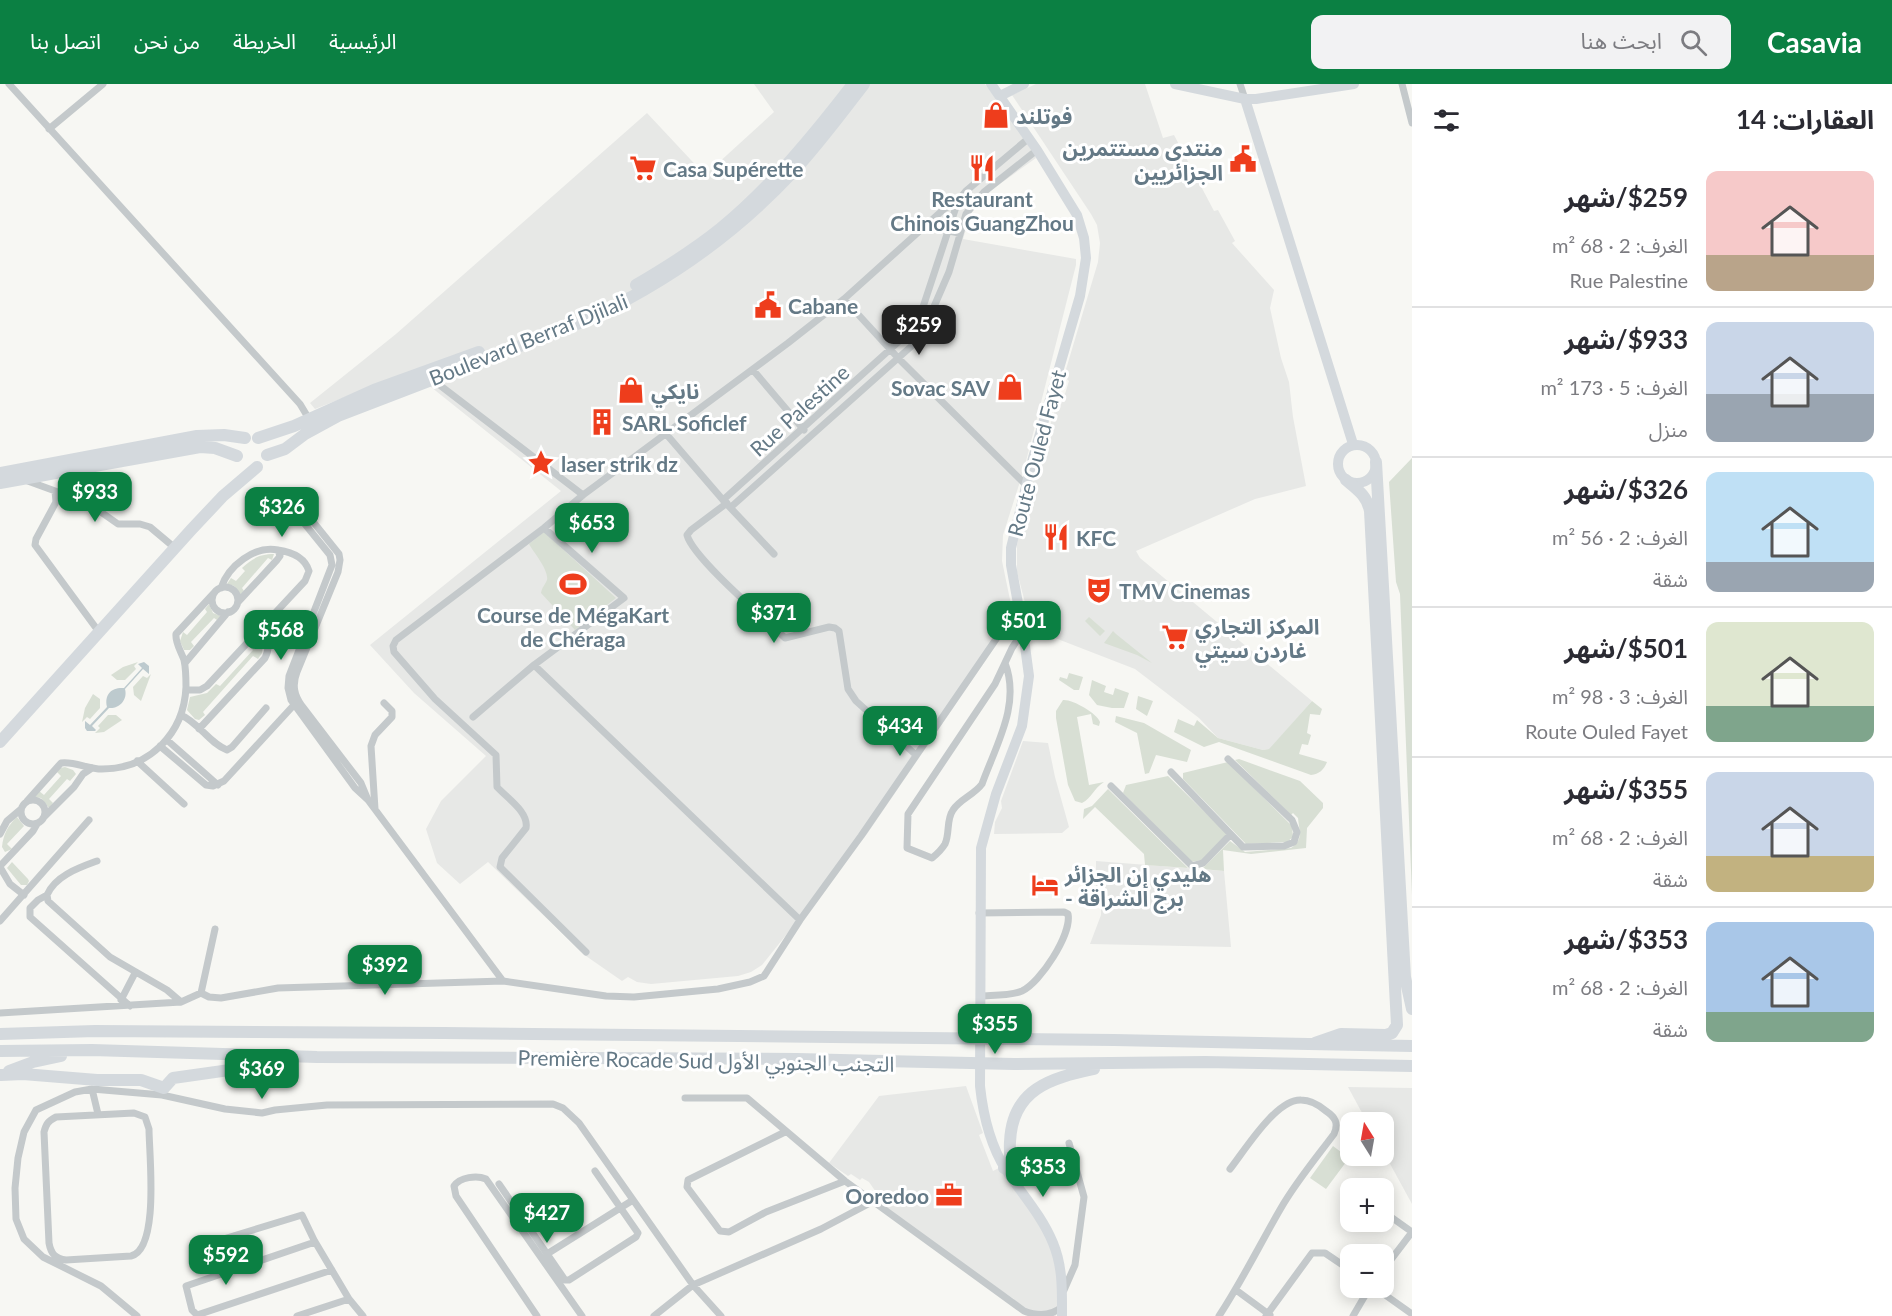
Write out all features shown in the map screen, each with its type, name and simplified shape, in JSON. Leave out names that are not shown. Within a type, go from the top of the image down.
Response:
[{"type":"highway","name":"Boulevard Berraf Djilali","points":[[252,438],[286,430],[374,390],[565,321],[654,275],[703,242],[753,200],[802,147],[853,84]]},
{"type":"highway","name":"Boulevard Berraf Djilali","points":[[267,455],[285,449],[310,430],[339,416],[602,313],[662,280],[742,221],[786,179],[820,141],[864,84]]},
{"type":"highway","points":[[0,473],[197,436],[224,435],[252,438],[267,447],[264,463],[256,467],[223,496],[0,742]]},
{"type":"highway","points":[[252,438],[237,447],[237,456],[244,466],[256,467]]},
{"type":"highway","points":[[0,483],[200,447],[215,448],[237,456]]},
{"type":"highway","points":[[1310,1045],[1341,1034],[1386,1035],[1392,1033],[1396,1028],[1395,892],[1376,462]]},
{"type":"highway","points":[[1346,480],[1363,494],[1370,511],[1395,892],[1405,977],[1412,1009]]},
{"type":"highway","points":[[0,1028],[95,1031]]},
{"type":"highway","name":"Première Rocade Sud التجنب الجنوبي الأول","points":[[0,1034],[95,1031],[1114,1040],[1412,1046]]},
{"type":"highway","points":[[1,1076],[14,1068],[33,1062],[92,1050]]},
{"type":"highway","name":"Première Rocade Sud التجنب الجنوبي الأول","points":[[0,1052],[92,1050],[317,1057],[761,1059],[1123,1064],[1205,1062],[1412,1067]]},
{"type":"highway","points":[[1,1076],[22,1074],[97,1080],[141,1080],[163,1091],[173,1078],[317,1057]]},
{"type":"highway","points":[[1004,1167],[1010,1162],[1011,1129],[1016,1115],[1024,1100],[1035,1089],[1059,1077],[1123,1064]]},
{"type":"main road","name":"Route Ouled Fayet","points":[[991,84],[1038,150],[1077,215],[1084,238],[1086,258],[1080,296],[1026,485],[1011,549],[1011,566],[1029,676],[1027,700],[1022,726],[996,794],[981,848],[979,913],[982,1106],[1004,1167],[1049,1233],[1059,1261],[1063,1292],[1062,1312]]},
{"type":"main road","points":[[1000,96],[1024,84]]},
{"type":"main road","points":[[1175,84],[1245,99],[1354,84]]},
{"type":"main road","points":[[1245,99],[1353,444]]},
{"type":"main road","points":[[1353,444],[1366,446],[1375,456],[1376,462],[1373,475],[1359,483],[1346,480],[1341,476],[1337,463],[1342,451],[1353,444]]},
{"type":"street","points":[[9,84],[292,395],[309,419]]},
{"type":"street","points":[[49,129],[103,84]]},
{"type":"street","points":[[1240,84],[1245,99]]},
{"type":"street","points":[[1402,84],[1412,123]]},
{"type":"street","name":"Rue Palestine","points":[[727,504],[803,429],[906,335],[922,310],[958,201],[966,191],[1029,138]]},
{"type":"street","name":"Rue Palestine","points":[[727,504],[810,437],[899,359],[923,332],[949,272],[966,213],[972,204],[1038,150]]},
{"type":"street","points":[[586,952],[500,867],[502,858],[526,828],[527,823],[523,813],[497,787],[496,755],[435,699],[394,652],[393,646],[396,640],[544,528],[583,495],[753,370],[844,298],[944,209],[958,201]]},
{"type":"street","points":[[921,230],[934,228],[959,232]]},
{"type":"street","points":[[844,298],[899,359],[1026,485]]},
{"type":"street","points":[[753,370],[810,437]]},
{"type":"street","points":[[432,379],[583,495]]},
{"type":"street","points":[[667,435],[774,554]]},
{"type":"street","points":[[23,479],[88,503],[118,524],[140,524],[150,527],[175,548]]},
{"type":"street","points":[[55,491],[56,502],[35,545],[99,632]]},
{"type":"street","points":[[368,800],[354,788],[293,706],[288,688],[289,675],[331,570],[332,560],[287,495],[336,549],[340,560],[338,572],[295,677],[295,692],[302,706],[361,783],[375,810],[503,981]]},
{"type":"street","points":[[727,504],[687,535],[693,547],[724,581],[785,638],[829,627],[835,628],[838,631],[848,689],[856,701],[916,755]]},
{"type":"street","points":[[473,717],[534,665],[624,598],[544,528]]},
{"type":"street","points":[[0,834],[7,821],[20,810],[61,764],[117,768],[137,761],[167,740],[176,728],[181,715],[186,690],[185,663],[176,634],[246,557],[258,550],[279,550],[289,552],[307,564],[309,575],[297,591],[207,686],[200,690],[186,690]]},
{"type":"street","points":[[185,663],[280,556],[279,550]]},
{"type":"street","points":[[220,588],[228,587],[235,591],[238,602]]},
{"type":"street","points":[[214,593],[212,600],[215,607],[221,612],[228,612]]},
{"type":"street","points":[[201,993],[209,997],[221,998],[278,988],[503,981],[606,996],[634,997],[736,986],[764,976],[800,920],[1018,607]]},
{"type":"street","points":[[199,729],[265,658],[268,641],[260,630]]},
{"type":"street","points":[[1005,663],[1011,682],[1008,713],[982,784],[977,791],[953,809],[949,817],[944,846],[932,858],[907,848],[908,814],[995,684],[1005,663],[1023,630]]},
{"type":"street","points":[[534,665],[800,920]]},
{"type":"street","points":[[375,810],[371,746],[375,735],[393,717],[392,711],[384,703]]},
{"type":"street","points":[[160,746],[206,785],[219,785],[293,706]]},
{"type":"street","points":[[181,715],[224,749],[230,749],[266,708]]},
{"type":"street","points":[[167,740],[219,785]]},
{"type":"street","points":[[1171,772],[1243,847],[1291,845],[1296,840],[1297,832],[1292,820],[1228,759]]},
{"type":"street","points":[[137,761],[184,804]]},
{"type":"street","points":[[24,896],[10,884],[0,867],[30,835],[37,824],[74,787],[83,774],[92,768]]},
{"type":"street","points":[[1111,786],[1192,866],[1203,863],[1230,835]]},
{"type":"street","points":[[27,801],[39,802],[44,809],[44,817]]},
{"type":"street","points":[[20,810],[21,817],[26,823],[37,824]]},
{"type":"street","points":[[0,921],[89,820]]},
{"type":"street","points":[[96,861],[79,867],[61,878],[51,887],[47,896],[48,901],[110,957],[166,990],[181,1002]]},
{"type":"street","points":[[47,896],[38,900],[30,908],[30,917],[130,1006]]},
{"type":"street","points":[[979,913],[1064,912],[1069,918],[1068,929],[1032,985],[1020,992],[980,996]]},
{"type":"street","points":[[201,993],[215,929]]},
{"type":"street","points":[[121,1000],[135,973]]},
{"type":"street","points":[[0,1013],[181,1002],[201,993]]},
{"type":"street","points":[[92,1089],[98,1114]]},
{"type":"street","points":[[136,1316],[101,1286],[43,1257],[24,1239],[16,1220],[15,1188],[24,1132],[36,1110],[75,1092],[92,1089],[163,1091],[234,1110],[262,1113],[327,1105],[553,1104],[563,1108],[579,1123],[693,1285],[721,1316]]},
{"type":"street","points":[[685,1098],[747,1098],[844,1181],[1024,1311],[1040,1315],[1062,1312]]},
{"type":"street","points":[[1219,1316],[1281,1208],[1334,1134],[1337,1127],[1336,1120],[1325,1110],[1308,1101],[1287,1102],[1230,1169]]},
{"type":"street","points":[[134,1113],[140,1114],[148,1122],[151,1218],[142,1246],[135,1255],[59,1259],[50,1250],[49,1243],[45,1125],[56,1117],[98,1114],[134,1113]]},
{"type":"street","points":[[785,1132],[688,1180],[687,1187],[720,1231],[729,1232],[766,1212],[844,1181]]},
{"type":"street","points":[[1063,1292],[1075,1266],[1084,1197],[1069,1143]]},
{"type":"street","points":[[499,1184],[565,1280],[571,1280],[637,1235],[636,1228],[596,1171]]},
{"type":"street","points":[[537,1316],[456,1196],[454,1186],[461,1179],[482,1177],[486,1179],[582,1316]]},
{"type":"street","points":[[547,1254],[633,1200]]},
{"type":"street","points":[[654,1316],[693,1285],[821,1229],[872,1202]]},
{"type":"street","points":[[194,1248],[302,1215],[315,1242],[349,1299],[363,1316]]},
{"type":"street","points":[[1394,1219],[1412,1232],[1394,1256]]},
{"type":"street","points":[[315,1242],[186,1286],[192,1310],[197,1315],[332,1270]]},
{"type":"street","points":[[1236,1290],[1269,1315],[1312,1253],[1325,1253],[1340,1263]]},
{"type":"street","points":[[1353,1316],[1365,1298]]},
{"type":"street","points":[[1388,1298],[1412,1314]]},
{"type":"street","points":[[297,1316],[349,1299]]},
{"type":"shaded area","points":[[754,84],[985,84],[1019,130],[1036,158],[983,196],[971,212],[963,239],[1076,259],[1076,265],[1024,469],[1003,535],[1002,561],[1014,619],[867,834],[762,965],[738,976],[651,984],[637,982],[628,977],[622,981],[586,956],[488,862],[460,884],[437,863],[426,829],[441,801],[486,756],[414,693],[370,645],[561,491],[411,371],[315,409],[310,403],[396,334],[647,113],[705,175],[774,112]]},
{"type":"shaded area","points":[[1036,84],[1145,84],[1163,138],[1174,135],[1214,211],[1218,210],[1235,241],[1232,243],[1274,290],[1270,308],[1289,382],[1306,486],[1255,499],[1136,551],[1140,558],[1312,701],[1270,749],[1263,750],[1218,738],[1199,718],[1135,669],[1055,638],[1060,624],[1042,617],[1039,608],[1027,610],[1017,572],[1017,544],[1030,491],[1060,393],[1065,394],[1069,381],[1064,376],[1098,262],[1100,243],[1097,225],[1091,214],[1012,95]]},
{"type":"shaded area","points":[[1412,458],[1412,895],[1400,594],[1396,582],[1389,482]]},
{"type":"shaded area","name":"Course de MégaKart de Chéraga","points":[[544,532],[616,598],[575,630],[541,593],[547,576],[529,544]]},
{"type":"shaded area","points":[[274,554],[272,560],[268,558],[242,588],[244,591],[240,595],[234,586],[227,584],[231,578],[236,581],[245,571],[242,568],[253,559]]},
{"type":"shaded area","points":[[209,604],[213,613],[221,616],[217,620],[214,618],[191,642],[194,646],[190,650],[184,650],[180,641],[183,632],[187,635],[207,612],[205,609]]},
{"type":"shaded area","points":[[1089,617],[1105,631],[1100,636],[1085,621]]},
{"type":"shaded area","points":[[1113,631],[1152,663],[1104,643]]},
{"type":"shaded area","points":[[260,639],[263,642],[262,653],[258,659],[253,656],[203,712],[205,715],[199,720],[195,719],[187,710],[190,697],[207,693],[216,684],[220,686],[253,650],[251,648],[255,641]]},
{"type":"shaded area","points":[[138,662],[134,666],[136,669],[125,680],[117,680],[111,675],[123,667]]},
{"type":"shaded area","points":[[144,662],[149,666],[149,674],[143,669],[125,689],[126,693],[122,703],[109,708],[92,726],[95,731],[87,731],[85,721],[90,725],[107,707],[106,702],[110,692],[124,688],[142,668],[138,664]]},
{"type":"shaded area","points":[[1069,673],[1083,677],[1079,690],[1074,690],[1059,680],[1060,677],[1067,679]]},
{"type":"shaded area","points":[[151,674],[141,701],[134,695],[133,687],[143,676],[147,678]]},
{"type":"shaded area","points":[[1092,680],[1106,686],[1104,692],[1113,695],[1115,688],[1129,693],[1124,708],[1097,705],[1089,695]]},
{"type":"shaded area","points":[[93,694],[100,699],[100,708],[90,719],[87,717],[82,722],[85,708]]},
{"type":"shaded area","points":[[1138,696],[1153,701],[1147,716],[1136,709]]},
{"type":"shaded area","points":[[1063,700],[1084,707],[1100,722],[1099,726],[1093,724],[1091,714],[1077,717],[1089,785],[1104,782],[1082,803],[1075,801],[1068,785],[1056,718],[1056,711]]},
{"type":"shaded area","points":[[1312,701],[1322,709],[1320,715],[1310,714],[1307,733],[1311,735],[1308,745],[1302,744],[1299,754],[1327,762],[1319,773],[1311,775],[1219,742],[1204,747],[1174,732],[1178,719],[1194,726],[1197,720],[1218,738],[1263,750],[1269,749]]},
{"type":"shaded area","points":[[108,715],[116,715],[122,720],[104,732],[95,733],[100,728],[98,726]]},
{"type":"shaded area","points":[[1116,716],[1144,723],[1191,750],[1187,762],[1156,755],[1149,773],[1145,774],[1137,733],[1115,722]]},
{"type":"shaded area","points":[[1023,741],[1048,743],[1069,827],[1062,833],[994,834],[995,822],[1002,808],[1001,801]]},
{"type":"shaded area","points":[[1239,759],[1300,781],[1323,803],[1323,808],[1307,828],[1306,848],[1251,854],[1223,850],[1224,871],[1202,869],[1230,841],[1245,852],[1291,848],[1298,841],[1300,831],[1298,818],[1293,813],[1291,815],[1235,760]]},
{"type":"shaded area","points":[[1228,762],[1292,826],[1293,837],[1287,842],[1246,844],[1183,779],[1183,773]]},
{"type":"shaded area","points":[[65,767],[76,774],[70,781],[67,779],[49,799],[53,803],[49,808],[41,798],[34,797],[39,791],[44,795],[61,776],[57,772],[60,768]]},
{"type":"shaded area","points":[[1168,776],[1227,834],[1202,860],[1191,862],[1123,793],[1126,785]]},
{"type":"shaded area","points":[[1108,789],[1188,868],[1145,865],[1144,854],[1095,807],[1083,819],[1084,809],[1092,806]]},
{"type":"shaded area","points":[[17,817],[24,826],[7,844],[12,849],[5,852],[2,847],[5,834]]},
{"type":"shaded area","points":[[1096,861],[1224,871],[1231,947],[1090,944],[1101,915],[1101,907],[1096,898]]},
{"type":"shaded area","points":[[12,862],[28,879],[27,885],[21,885],[7,868]]},
{"type":"shaded area","name":"Ooredoo","points":[[966,1086],[983,1133],[979,1135],[993,1171],[999,1168],[1039,1222],[1053,1251],[1059,1285],[1056,1316],[1047,1316],[1012,1306],[1014,1299],[960,1264],[887,1208],[869,1182],[862,1178],[860,1180],[851,1174],[848,1176],[829,1163],[879,1096]]},
{"type":"shaded area","points":[[1348,1087],[1412,1088],[1412,1204],[1391,1166],[1394,1166],[1394,1112],[1362,1112]]},
{"type":"shaded area","points":[[1333,1146],[1340,1151],[1340,1166],[1343,1166],[1326,1189],[1310,1178]]},
{"type":"place","name":"فوتلند","points":[[996,115]]},
{"type":"place","name":"منتدى مستتمرين الجزائريين","points":[[1243,159]]},
{"type":"place","name":"Casa Supérette","points":[[643,168]]},
{"type":"place","name":"Restaurant Chinois GuangZhou","points":[[982,168]]},
{"type":"place","name":"Cabane","points":[[768,305]]},
{"type":"place","name":"Sovac SAV","points":[[1010,387]]},
{"type":"place","name":"نايكي","points":[[631,390]]},
{"type":"place","name":"SARL Soficlef","points":[[602,422]]},
{"type":"place","name":"laser strik dz","points":[[541,463]]},
{"type":"place","name":"KFC","points":[[1056,537]]},
{"type":"place","name":"Course de MégaKart de Chéraga","points":[[573,584]]},
{"type":"place","name":"TMV Cinemas","points":[[1099,590]]},
{"type":"place","name":"المركز التجاري غاردن سيتي","points":[[1175,637]]},
{"type":"place","name":"هليدي إن الجزائر - برج الشراقة","points":[[1045,885]]},
{"type":"place","name":"Ooredoo","points":[[949,1195]]}]
